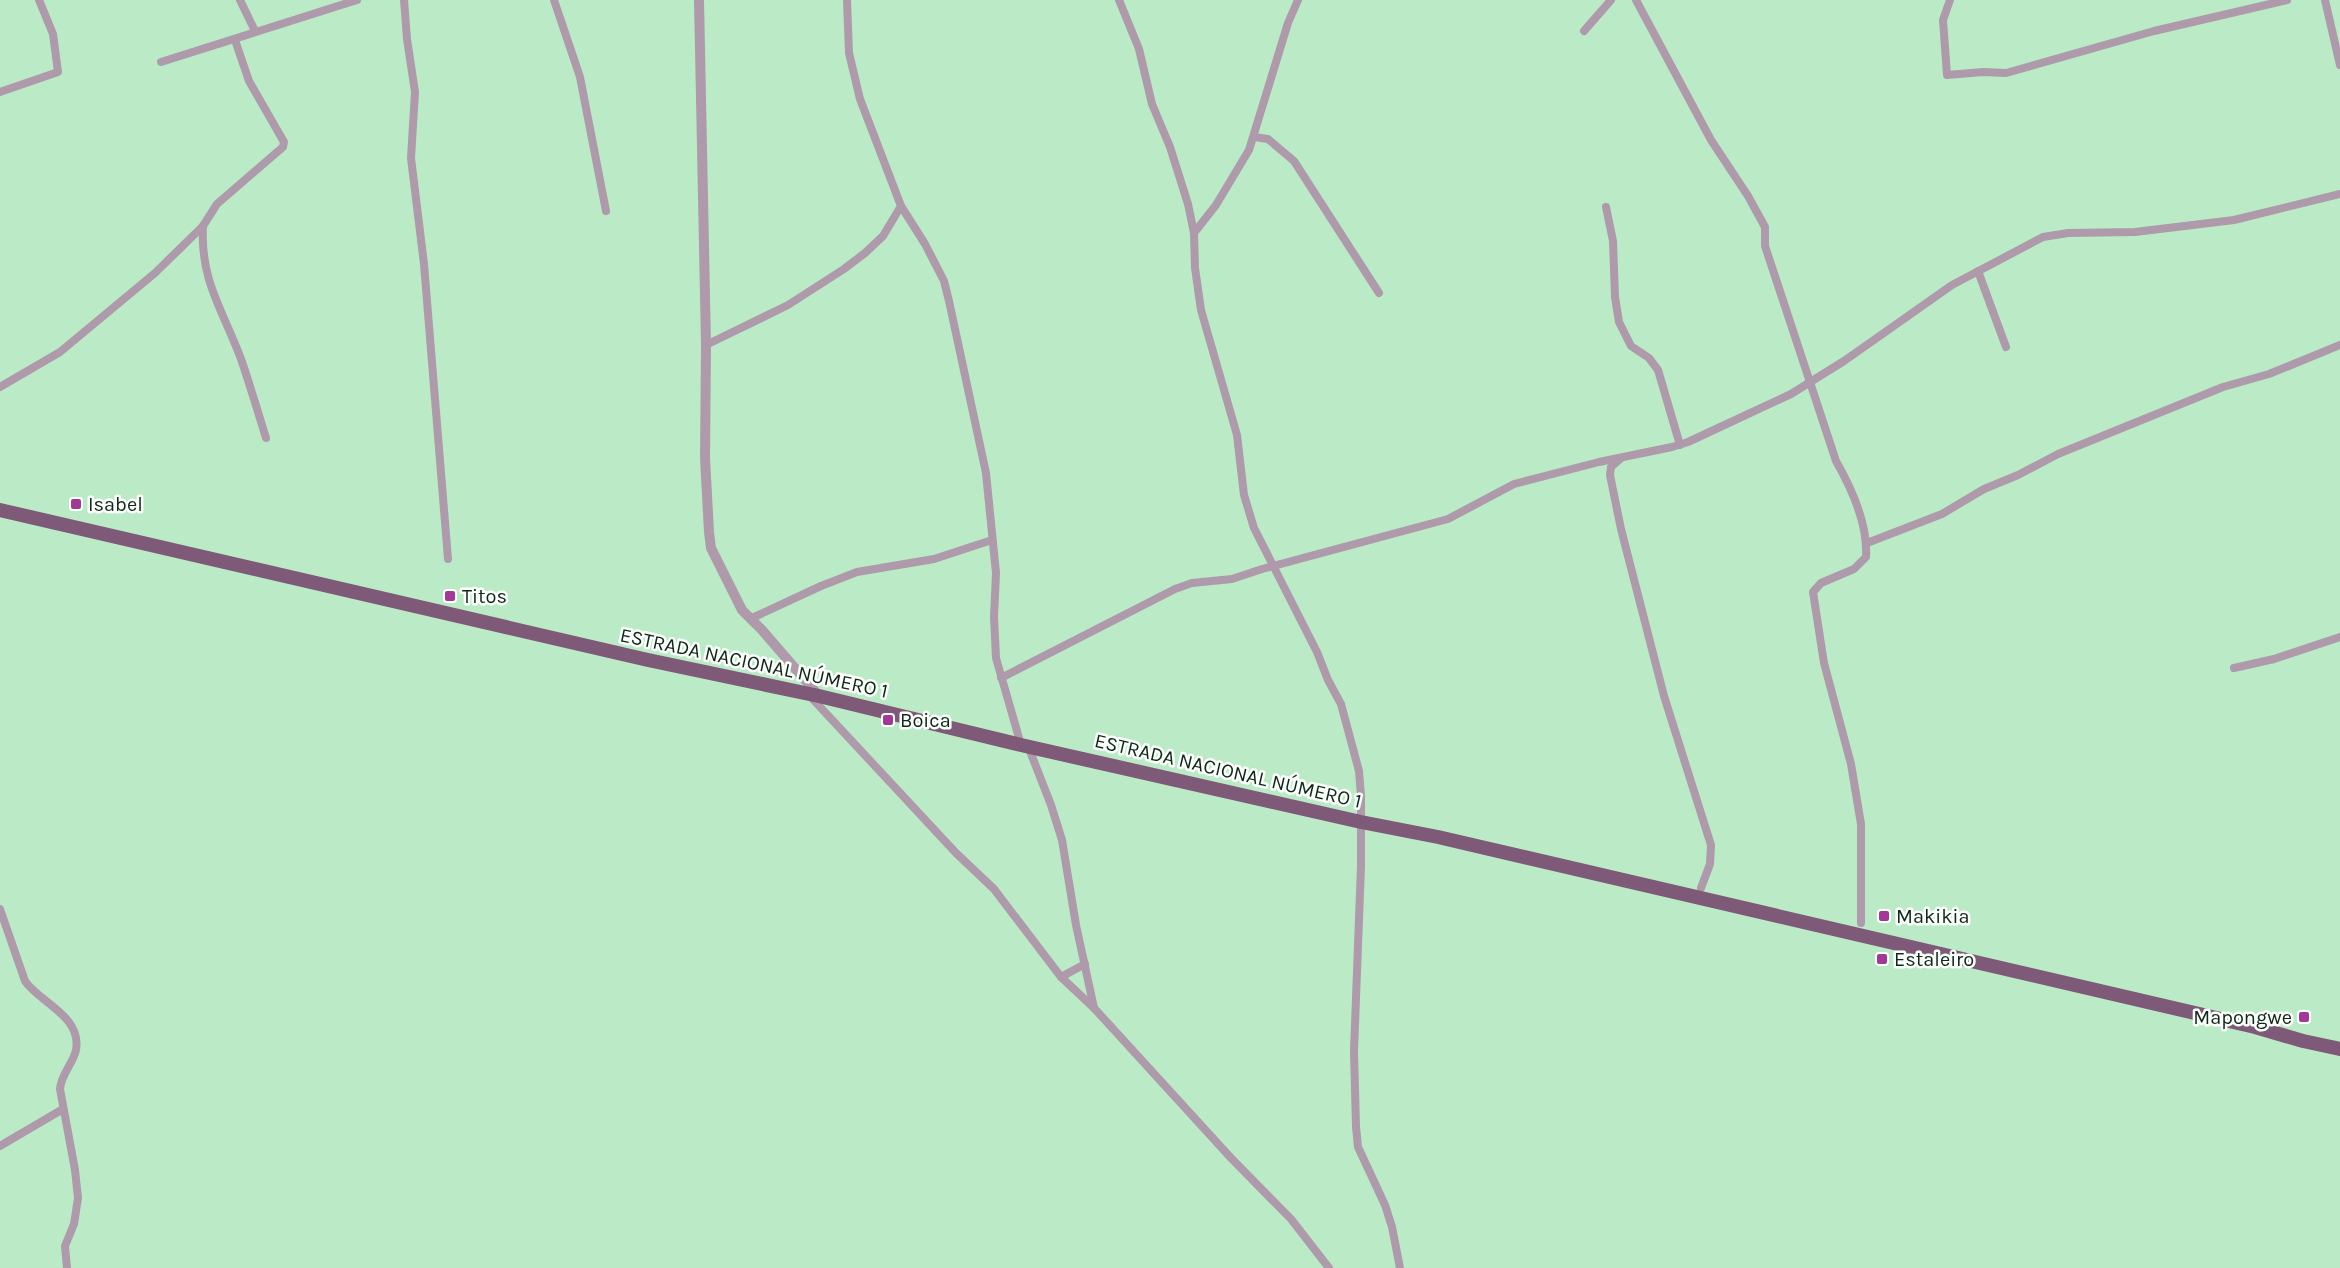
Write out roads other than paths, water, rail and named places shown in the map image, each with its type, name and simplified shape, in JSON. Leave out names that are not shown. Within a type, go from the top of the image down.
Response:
[{"type":"highway","name":"ESTRADA NACIONAL NÚMERO 1","points":[[0,510],[637,658],[813,695],[1361,822],[1535,859],[2340,1049]]},
{"type":"street","points":[[0,92],[58,72],[52,34],[39,0]]},
{"type":"street","points":[[240,0],[255,31]]},
{"type":"street","points":[[161,62],[357,0]]},
{"type":"street","points":[[404,0],[407,39],[416,92],[411,158],[424,264],[448,559]]},
{"type":"street","points":[[554,0],[580,77],[606,211]]},
{"type":"street","points":[[699,0],[706,345],[705,458],[709,532],[711,548],[738,605],[813,695],[956,853],[994,889],[1061,977],[1094,1008],[1231,1158],[1292,1219],[1329,1268]]},
{"type":"street","points":[[847,0],[849,53],[860,99],[901,206],[925,243],[944,281],[986,472],[996,573],[994,642],[1001,678],[1024,745],[1051,805],[1062,840],[1094,1008]]},
{"type":"street","points":[[1119,0],[1139,49],[1152,104],[1179,173],[1194,233],[1199,300],[1237,435],[1246,510],[1341,704],[1359,771],[1361,866],[1354,1051],[1356,1127],[1358,1147],[1380,1194],[1392,1227],[1400,1268]]},
{"type":"street","points":[[1194,233],[1216,205],[1249,150],[1288,23],[1298,0]]},
{"type":"street","points":[[1584,31],[1611,0]]},
{"type":"street","points":[[1636,0],[1712,140],[1765,227],[1765,246],[1836,461],[1850,486],[1867,543],[1866,557],[1854,568],[1821,583],[1813,591],[1824,663],[1851,764],[1862,824],[1861,923]]},
{"type":"street","points":[[1950,0],[1943,20],[1947,75],[2006,73],[2154,31],[2287,0]]},
{"type":"street","points":[[2325,0],[2340,65]]},
{"type":"street","points":[[0,387],[60,352],[155,273],[203,226],[218,204],[283,147],[284,142],[249,81],[235,40]]},
{"type":"street","points":[[1254,137],[1268,139],[1294,160],[1378,293]]},
{"type":"street","points":[[1001,678],[1175,588],[1192,583],[1232,579],[1448,519],[1514,484],[1680,445],[1791,394],[1844,361],[1952,285],[2043,237],[2068,233],[2135,232],[2234,220],[2340,194]]},
{"type":"street","points":[[706,345],[788,305],[851,264],[883,236],[901,206]]},
{"type":"street","points":[[1606,207],[1614,241],[1615,297],[1619,322],[1631,346],[1649,358],[1658,370],[1680,445]]},
{"type":"street","points":[[203,226],[206,273],[214,299],[240,357],[266,438]]},
{"type":"street","points":[[1978,271],[2006,347]]},
{"type":"street","points":[[1867,543],[1942,514],[1984,489],[2018,475],[2058,454],[2223,387],[2269,374],[2340,345]]},
{"type":"street","points":[[1622,457],[1611,466],[1610,475],[1621,529],[1664,696],[1711,846],[1710,864],[1701,888]]},
{"type":"street","points":[[750,619],[821,586],[858,572],[934,559],[992,540]]},
{"type":"street","points":[[2234,668],[2274,659],[2340,637]]},
{"type":"street","points":[[0,909],[25,981],[64,1016],[76,1039],[76,1049],[60,1083],[78,1198],[74,1224],[65,1246],[68,1268]]},
{"type":"street","points":[[1061,977],[1085,964]]},
{"type":"street","points":[[0,1146],[63,1109]]},
{"type":"place","name":"Isabel","points":[[76,504]]},
{"type":"place","name":"Titos","points":[[450,596]]},
{"type":"place","name":"Boica","points":[[888,720]]},
{"type":"place","name":"Makikia","points":[[1884,916]]},
{"type":"place","name":"Estaleiro","points":[[1882,959]]},
{"type":"place","name":"Mapongwe","points":[[2304,1017]]}]
